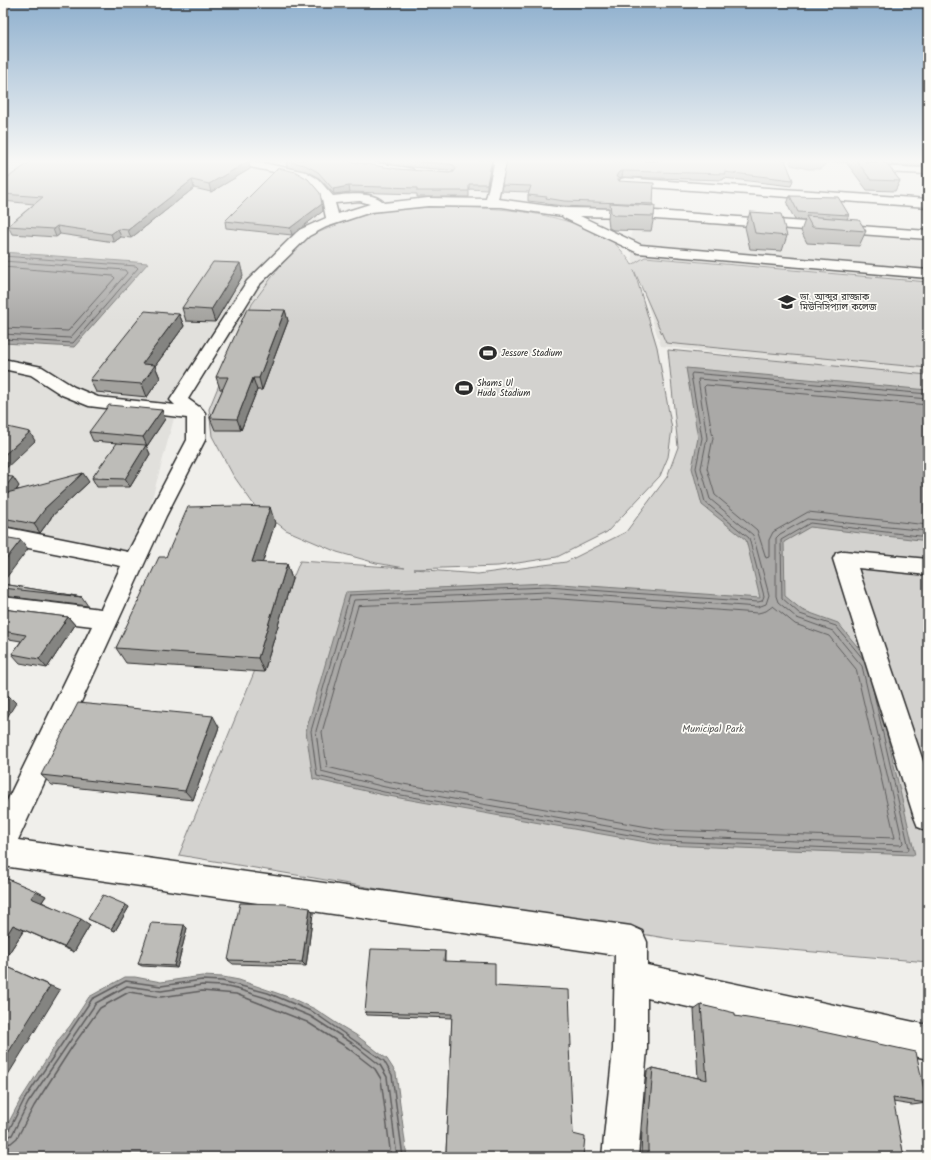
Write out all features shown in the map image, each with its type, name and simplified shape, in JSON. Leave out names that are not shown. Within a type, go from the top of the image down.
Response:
[{"type":"street","points":[[332,214],[333,219]]},
{"type":"street","points":[[196,413],[179,400],[252,284],[304,233],[321,224],[349,214]]},
{"type":"street","points":[[567,214],[638,250],[928,274]]},
{"type":"street","points":[[643,214],[928,235]]},
{"type":"street","points":[[3,364],[36,371],[68,390],[95,402],[196,413]]},
{"type":"street","points":[[3,840],[156,516],[196,440],[196,413]]},
{"type":"street","points":[[3,535],[135,561]]},
{"type":"street","points":[[928,567],[844,559],[928,817]]},
{"type":"street","points":[[3,606],[107,619]]},
{"type":"street","points":[[3,852],[632,942],[630,1049],[620,1157]]},
{"type":"street","points":[[631,978],[928,1042]]},
{"type":"shaded area","points":[[3,214],[317,214],[321,224],[179,400],[135,561],[3,531]]},
{"type":"shaded area","name":"ডা. আব্দুর রাজ্জাক মিউনিসিপ্যাল কলেজ","points":[[631,216],[928,237],[928,379],[661,346],[632,258]]},
{"type":"green space","name":"Municipal Park","points":[[369,214],[538,214],[576,223],[604,234],[620,248],[632,265],[645,257],[928,282],[928,368],[666,343],[634,270],[657,347],[672,429],[668,457],[660,476],[607,532],[557,557],[498,566],[414,569],[478,574],[566,562],[626,532],[667,477],[678,447],[668,350],[928,375],[928,962],[677,940],[179,855],[300,561],[405,568],[376,563],[337,552],[286,530],[254,505],[233,475],[212,436],[209,409],[252,304],[289,254],[302,241],[310,236],[353,218]],"holes":[[[287,322],[262,390],[220,389]],[[252,402],[241,430],[215,429]]]},
{"type":"water","points":[[3,252],[148,263],[74,347],[3,343]]},
{"type":"water","points":[[686,368],[928,390],[928,541],[810,527],[784,542],[785,596],[802,610],[838,623],[870,662],[915,855],[663,845],[383,795],[313,779],[306,731],[346,592],[547,583],[760,598],[746,540],[702,505],[692,468],[698,438]]},
{"type":"water","points":[[202,976],[223,977],[239,980],[291,998],[315,1009],[356,1035],[387,1059],[396,1073],[407,1157],[3,1157],[3,1133],[21,1099],[60,1038],[70,1026],[89,997],[125,977],[135,977],[161,982]]},
{"type":"building","points":[[22,214],[148,214],[128,230],[118,229],[111,234],[57,226],[53,229],[8,226]]},
{"type":"building","points":[[232,214],[308,214],[290,228],[225,221]]},
{"type":"building","points":[[613,214],[654,214],[654,216]]},
{"type":"building","points":[[751,214],[781,214],[787,236],[755,233]]},
{"type":"building","points":[[806,216],[859,220],[866,231],[812,227]]},
{"type":"building","points":[[213,262],[240,263],[211,310],[182,308]]},
{"type":"building","points":[[247,309],[285,310],[259,378],[253,378],[237,419],[210,418],[228,377],[216,377]]},
{"type":"building","points":[[145,311],[179,314],[142,364],[155,365],[142,384],[90,380]]},
{"type":"building","points":[[109,405],[162,410],[143,437],[89,432]]},
{"type":"building","points":[[3,426],[30,432],[3,456]]},
{"type":"building","points":[[117,443],[146,445],[125,479],[92,478]]},
{"type":"building","points":[[83,473],[44,509],[34,524],[3,518],[3,494]]},
{"type":"building","points":[[3,476],[13,477],[3,490]]},
{"type":"building","points":[[188,507],[270,507],[252,562],[287,564],[258,658],[116,648],[159,557],[166,557]]},
{"type":"building","points":[[3,537],[21,540],[3,563]]},
{"type":"building","points":[[3,584],[82,597],[3,588]]},
{"type":"building","points":[[3,609],[68,617],[39,659],[12,654],[26,635],[3,631]]},
{"type":"building","points":[[3,692],[9,696],[3,705]]},
{"type":"building","points":[[78,703],[213,716],[185,791],[41,775]]},
{"type":"building","points":[[3,877],[36,891],[31,898],[81,919],[64,947],[13,925],[3,941]]},
{"type":"building","points":[[103,895],[126,905],[111,929],[88,919]]},
{"type":"building","points":[[240,903],[284,904],[310,908],[302,962],[228,960]]},
{"type":"building","points":[[151,923],[184,925],[174,966],[138,964]]},
{"type":"building","points":[[371,949],[445,951],[444,961],[495,963],[495,986],[569,990],[571,1046],[569,1045],[573,1134],[585,1137],[583,1157],[436,1157],[436,1152],[446,1153],[452,1014],[365,1012]]},
{"type":"building","points":[[3,965],[50,986],[3,1061]]},
{"type":"building","points":[[701,1005],[735,1013],[735,1016],[791,1025],[916,1052],[927,1103],[893,1098],[904,1157],[648,1157],[648,1128],[653,1068],[707,1080]]},
{"type":"place","name":"ডা. আব্দুর রাজ্জাক মিউনিসিপ্যাল কলেজ","points":[[787,302]]},
{"type":"place","name":"Jessore Stadium","points":[[488,353]]},
{"type":"place","name":"Shams Ul Huda Stadium","points":[[464,388]]}]
